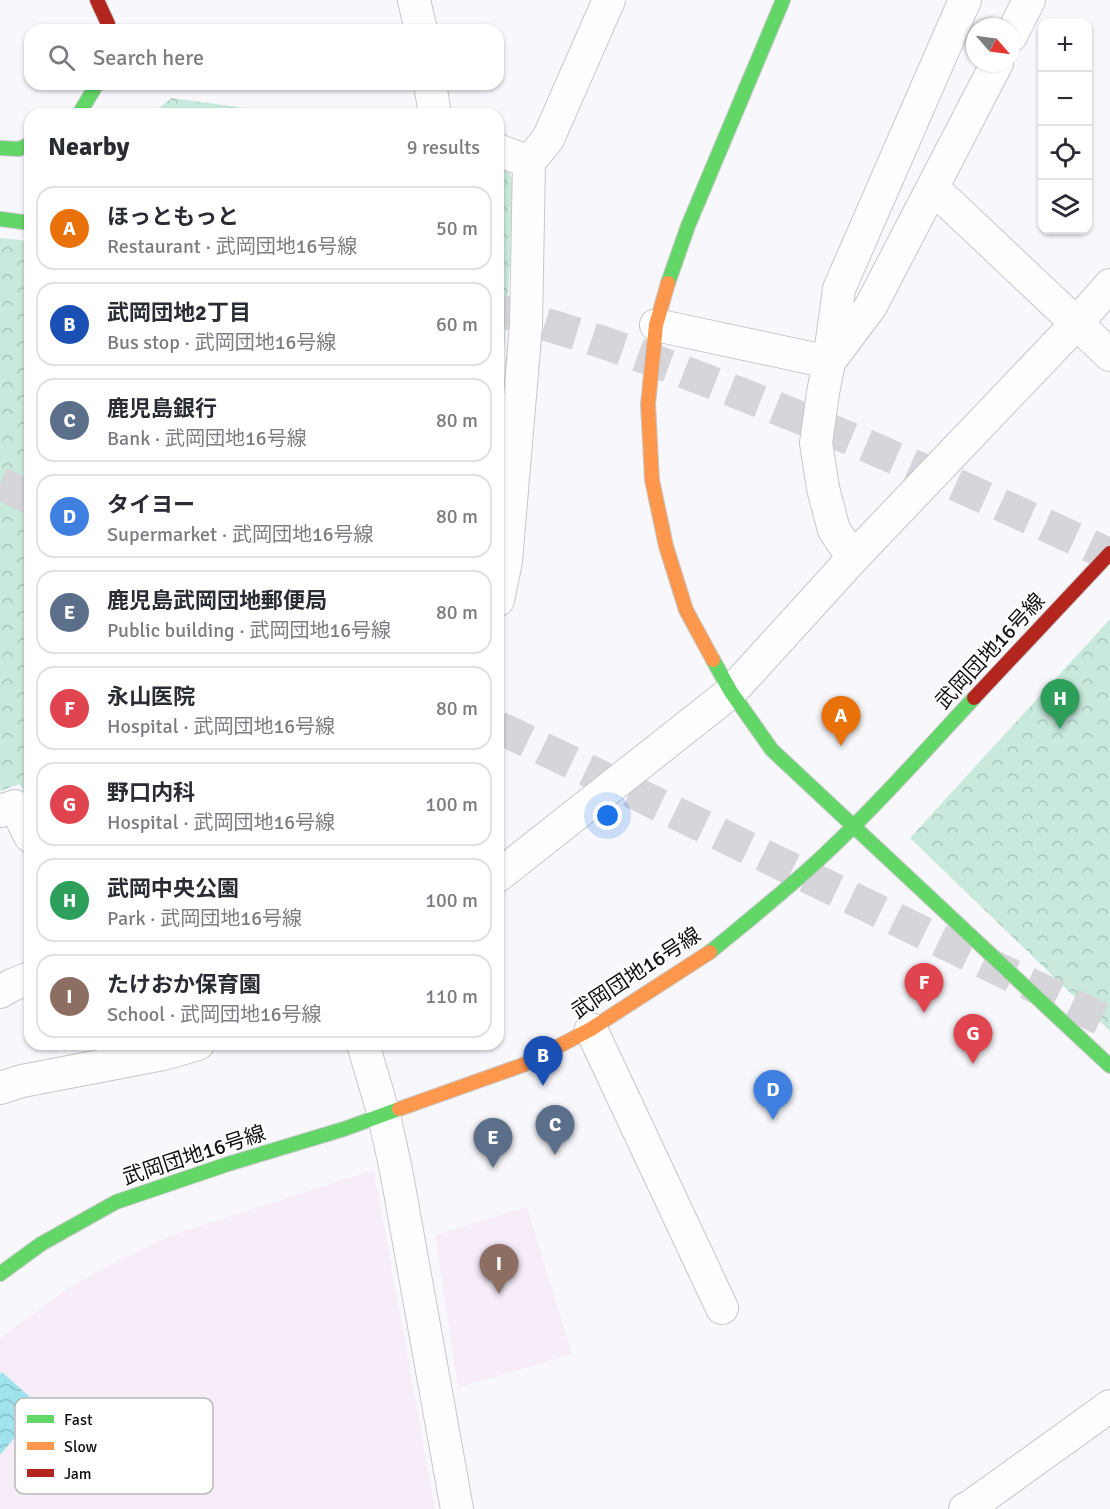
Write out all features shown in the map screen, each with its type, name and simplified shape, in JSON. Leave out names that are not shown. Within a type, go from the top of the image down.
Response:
[{"type":"main road","points":[[97,0],[108,24]]},
{"type":"main road","points":[[783,0],[688,226],[668,281],[656,325],[648,404],[651,480],[666,546],[686,610],[731,692],[772,750],[1110,1066]]},
{"type":"main road","points":[[83,108],[93,90]]},
{"type":"main road","points":[[0,148],[19,149],[24,147]]},
{"type":"main road","points":[[0,219],[24,222]]},
{"type":"main road","name":"武岡団地16号線","points":[[0,1274],[41,1244],[116,1202],[228,1164],[344,1129],[523,1065],[591,1029],[704,957],[825,854],[881,798],[1110,553]]},
{"type":"street","points":[[414,0],[420,24]]},
{"type":"street","points":[[504,571],[526,325],[529,162],[548,139],[609,0]]},
{"type":"street","points":[[853,558],[834,530],[823,488],[816,443],[830,362],[839,290],[965,0]]},
{"type":"street","points":[[1020,18],[1029,0]]},
{"type":"street","points":[[830,362],[871,306],[992,72]]},
{"type":"street","points":[[431,90],[434,108]]},
{"type":"street","points":[[504,152],[529,162]]},
{"type":"street","points":[[933,188],[1110,355]]},
{"type":"street","points":[[504,871],[731,692],[853,558],[1076,324],[1110,285]]},
{"type":"street","points":[[656,325],[830,362]]},
{"type":"street","points":[[0,811],[15,806],[24,824]]},
{"type":"street","points":[[0,992],[24,980]]},
{"type":"street","points":[[591,1029],[722,1308]]},
{"type":"street","points":[[0,1088],[177,1050]]},
{"type":"street","points":[[365,1050],[384,1115],[396,1170],[457,1509]]},
{"type":"street","points":[[965,1509],[1110,1406]]},
{"type":"shaded area","points":[[374,1170],[435,1509],[0,1509],[0,1338],[70,1287],[117,1261],[172,1235]]},
{"type":"shaded area","points":[[527,1207],[572,1354],[458,1388],[435,1235]]},
{"type":"green space","points":[[172,98],[245,108],[159,108]]},
{"type":"green space","points":[[504,169],[509,171],[515,187],[504,353]]},
{"type":"green space","points":[[0,238],[24,240],[24,791],[20,784],[0,791]]},
{"type":"green space","points":[[1110,619],[1110,1031],[910,838]]},
{"type":"water","points":[[2,1372],[31,1398],[15,1398],[15,1437],[0,1455],[0,1374]]},
{"type":"tunnel","points":[[504,312],[604,343],[744,395],[928,472],[1110,555]]},
{"type":"tunnel","points":[[0,483],[24,495]]},
{"type":"tunnel","points":[[504,730],[1110,1023]]},
{"type":"traffic: fast","points":[[668,283],[688,226],[783,0]]},
{"type":"traffic: fast","points":[[83,108],[93,90]]},
{"type":"traffic: fast","points":[[0,148],[19,149],[24,147]]},
{"type":"traffic: fast","points":[[0,219],[24,222]]},
{"type":"traffic: fast","points":[[713,660],[731,692],[772,750],[1110,1066]]},
{"type":"traffic: fast","points":[[710,952],[825,854],[882,797],[974,698]]},
{"type":"traffic: fast","points":[[0,1274],[41,1244],[116,1202],[228,1164],[344,1129],[399,1109]]},
{"type":"traffic: slow","points":[[668,283],[656,325],[648,404],[652,480],[666,546],[686,610],[713,660]]},
{"type":"traffic: slow","points":[[399,1109],[523,1065],[591,1029],[710,952]]},
{"type":"traffic: jam","points":[[97,0],[108,24]]},
{"type":"traffic: jam","points":[[974,698],[1110,553]]},
{"type":"place","name":"武岡中央公園","points":[[1060,729]]},
{"type":"place","name":"ほっともっと","points":[[841,746]]},
{"type":"place","name":"永山医院","points":[[924,1013]]},
{"type":"place","name":"野口内科","points":[[973,1064]]},
{"type":"place","name":"武岡団地2丁目","points":[[543,1086]]},
{"type":"place","name":"タイヨー","points":[[773,1120]]},
{"type":"place","name":"鹿児島銀行","points":[[555,1155]]},
{"type":"place","name":"鹿児島武岡団地郵便局","points":[[493,1168]]},
{"type":"place","name":"たけおか保育園","points":[[499,1294]]}]
